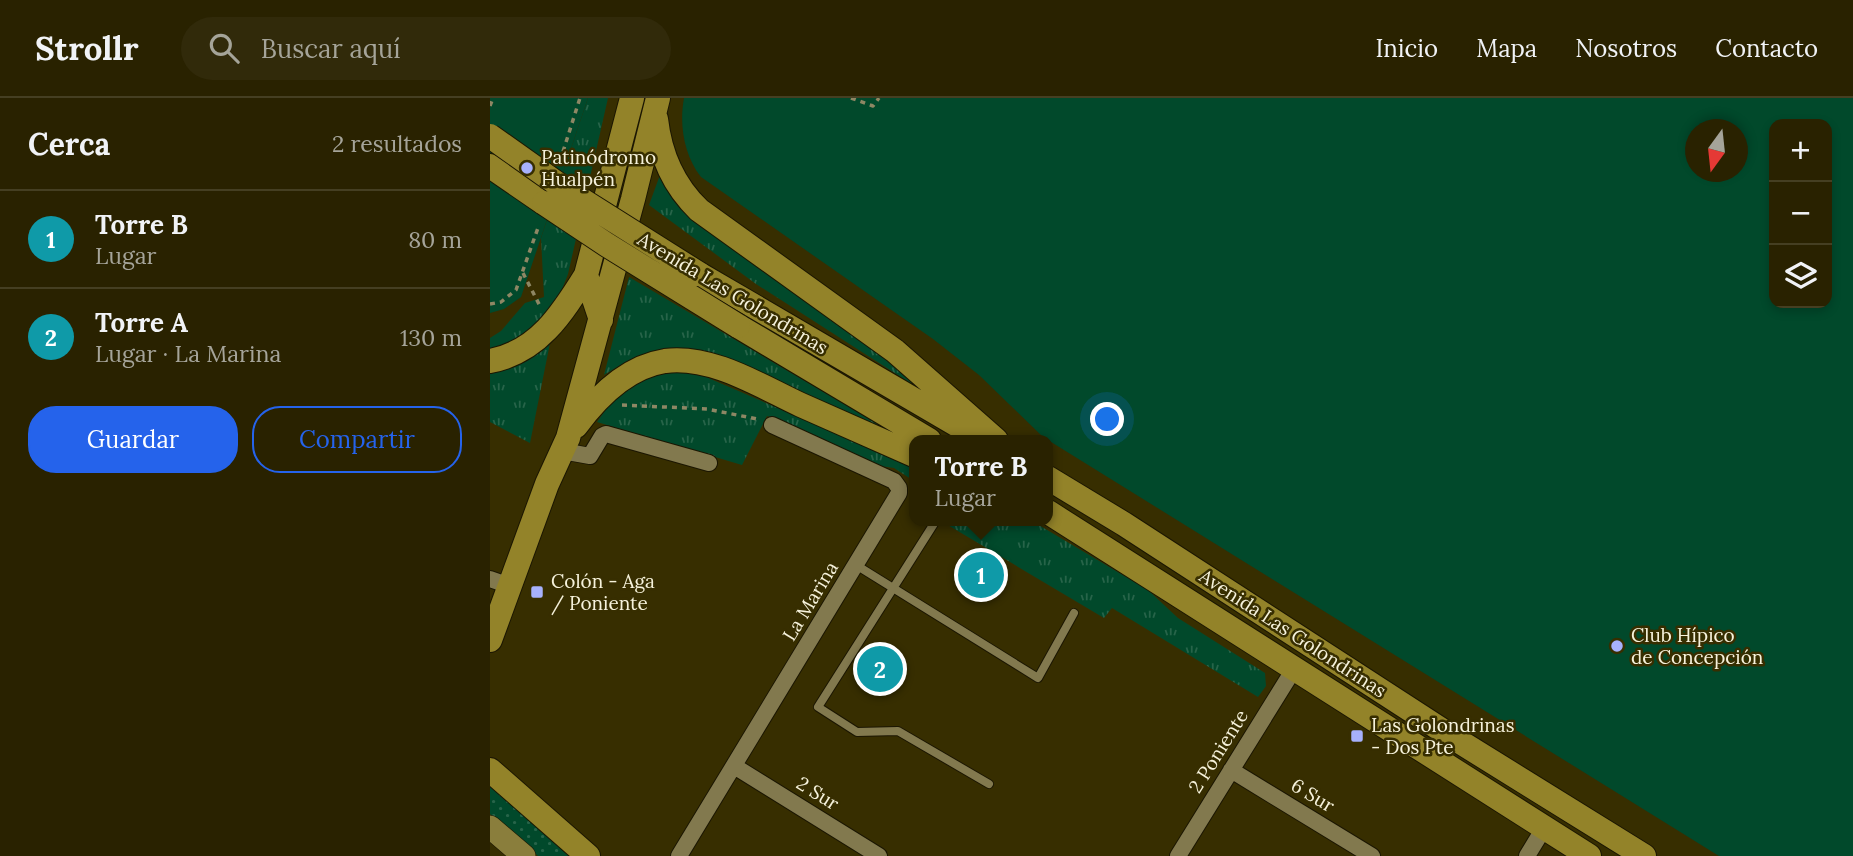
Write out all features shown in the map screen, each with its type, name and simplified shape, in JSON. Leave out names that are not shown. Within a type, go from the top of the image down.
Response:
[{"type":"main road","points":[[490,361],[523,349],[551,327],[586,275],[632,98]]},
{"type":"main road","points":[[490,640],[500,582],[565,444],[601,320],[657,104]]},
{"type":"main road","points":[[657,104],[657,129],[667,166],[678,187],[694,205],[895,351],[990,435]]},
{"type":"main road","name":"Avenida Las Golondrinas","points":[[490,135],[612,220],[744,302],[974,435]]},
{"type":"main road","name":"Avenida Las Golondrinas","points":[[490,166],[607,245],[921,435]]},
{"type":"main road","points":[[586,275],[601,320]]},
{"type":"main road","points":[[565,444],[593,405],[607,391],[630,373],[667,361],[698,362],[731,373],[909,452]]},
{"type":"main road","name":"Avenida Las Golondrinas","points":[[1053,481],[1136,531],[1442,747],[1544,828],[1589,856]]},
{"type":"main road","name":"Avenida Las Golondrinas","points":[[1053,515],[1294,669],[1584,819],[1644,856]]},
{"type":"main road","points":[[490,770],[588,856]]},
{"type":"main road","points":[[1544,828],[1560,820],[1584,819]]},
{"type":"street","name":"La Marina","points":[[683,854],[899,493],[897,484],[772,425]]},
{"type":"street","points":[[565,444],[590,456],[606,434],[709,463]]},
{"type":"street","name":"2 Poniente","points":[[1178,856],[1294,669]]},
{"type":"street","name":"2 Sur","points":[[734,766],[879,856]]},
{"type":"street","name":"6 Sur","points":[[1231,770],[1372,856]]},
{"type":"street","points":[[490,827],[524,856]]},
{"type":"street","points":[[1527,856],[1544,828]]},
{"type":"lane","points":[[932,526],[818,707],[857,732],[898,731],[989,784]]},
{"type":"lane","points":[[856,565],[1038,678],[1073,613]]},
{"type":"path","points":[[490,106],[493,98]]},
{"type":"path","points":[[851,98],[873,106],[879,98]]},
{"type":"path","points":[[490,304],[510,296],[516,290],[523,273]]},
{"type":"path","points":[[607,391],[609,398],[616,404],[707,409],[748,416],[772,425]]},
{"type":"green space","name":"Patinódromo Hualpén","points":[[490,98],[588,98],[521,297],[504,309],[490,313]]},
{"type":"green space","points":[[588,98],[608,98],[568,274],[557,302],[528,336],[490,353],[490,338],[501,331],[525,303],[544,297],[541,238]]},
{"type":"green space","name":"Club Hípico de Concepción","points":[[684,98],[1853,98],[1853,856],[1719,856],[1053,443],[1053,435],[1041,435],[979,375],[933,339],[701,177],[690,159],[684,139]]},
{"type":"green space","points":[[660,175],[675,202],[710,231],[862,339],[918,388],[756,284],[649,205]]},
{"type":"green space","points":[[629,277],[891,432],[683,350],[650,352],[604,375]]},
{"type":"green space","points":[[550,343],[530,443],[490,422],[490,373],[522,362]]},
{"type":"green space","points":[[682,370],[706,377],[909,465],[909,478],[894,468],[880,466],[767,416],[742,465],[597,422],[616,395],[659,372]]},
{"type":"green space","points":[[949,526],[1040,526],[1148,590],[1178,618],[1265,673],[1266,686],[1258,697],[1112,608],[1104,618]]},
{"type":"green space","points":[[490,784],[574,856],[538,856],[490,814]]},
{"type":"place","name":"Patinódromo Hualpén","points":[[527,168]]},
{"type":"place","name":"Torre B","points":[[981,575]]},
{"type":"place","name":"Colón - Aga / Poniente","points":[[537,592]]},
{"type":"place","name":"Club Hípico de Concepción","points":[[1617,646]]},
{"type":"place","name":"Torre A","points":[[880,669]]},
{"type":"place","name":"Las Golondrinas - Dos Pte","points":[[1357,736]]}]
